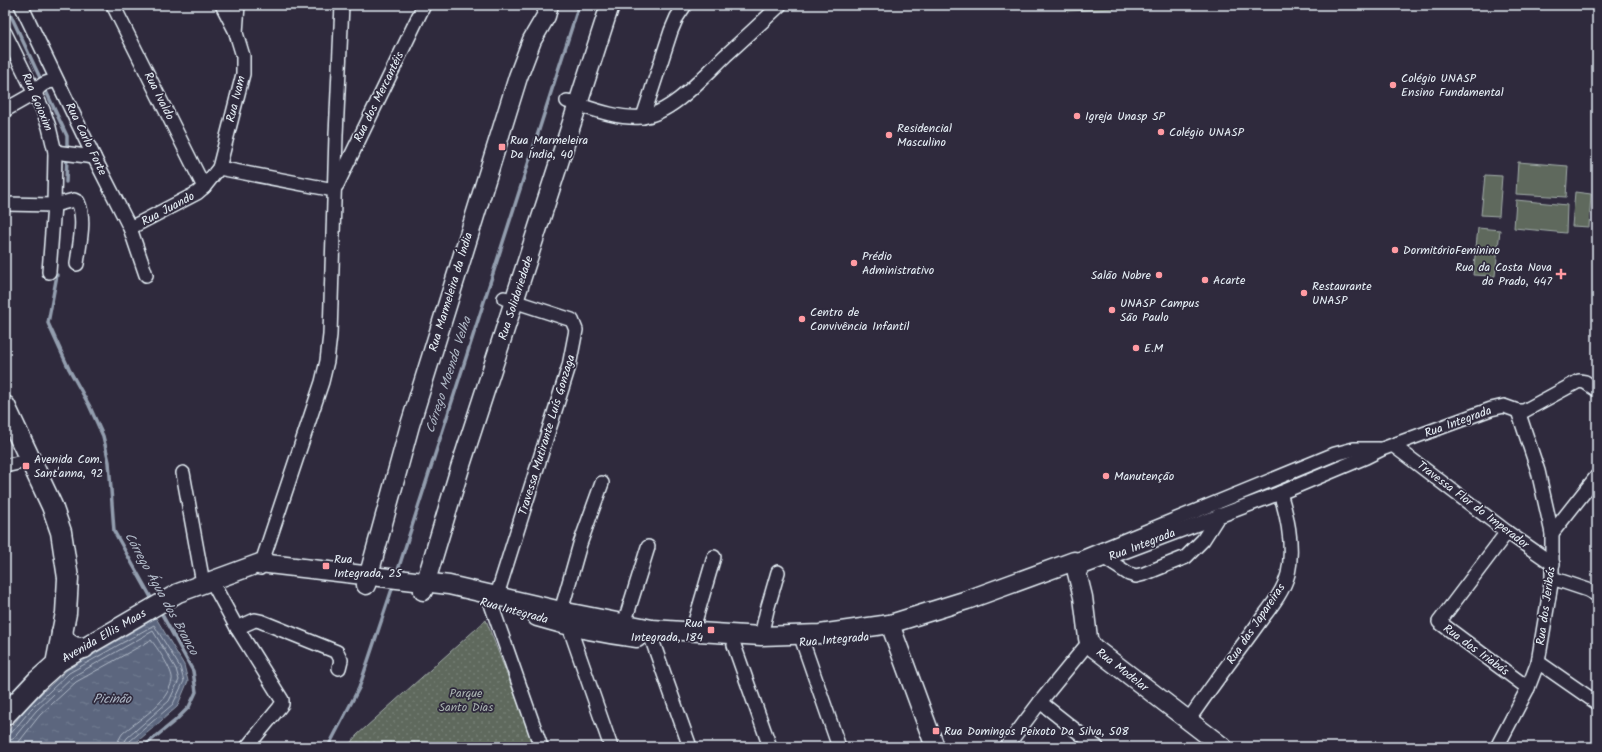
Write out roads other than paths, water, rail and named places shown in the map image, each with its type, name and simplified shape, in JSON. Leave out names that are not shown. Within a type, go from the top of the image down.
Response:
[{"type":"main road","name":"Rua Marmeleira da Índia","points":[[371,581],[410,425],[518,77],[532,40],[543,21],[549,5]]},
{"type":"main road","name":"Rua Solidariedade","points":[[412,585],[509,299],[572,103],[598,5]]},
{"type":"main road","name":"Rua Solidariedade","points":[[572,103],[610,5]]},
{"type":"main road","points":[[5,406],[52,506],[61,532],[65,550],[68,590],[66,613],[56,664]]},
{"type":"main road","name":"Rua Integrada","points":[[260,566],[308,579],[371,581],[412,585],[494,600],[565,618],[608,634],[652,635],[692,632],[761,636],[891,629]]},
{"type":"main road","name":"Avenida Ellis Maas","points":[[5,715],[36,680],[56,664],[178,593],[241,569],[260,566]]},
{"type":"main road","name":"Rua Integrada","points":[[565,618],[624,624],[652,635],[734,645],[803,643],[891,629],[994,601],[1075,566]]},
{"type":"main road","name":"Rua Modelar","points":[[1075,566],[1083,597],[1089,642],[1094,648],[1188,721],[1215,745]]},
{"type":"main road","points":[[891,629],[935,747]]},
{"type":"main road","points":[[62,632],[65,640],[70,645],[77,648],[84,648]]},
{"type":"street","name":"Rua Carlo Forte","points":[[21,5],[88,156],[130,228],[146,275]]},
{"type":"street","name":"Rua Ivaldo","points":[[113,5],[204,187]]},
{"type":"street","points":[[222,5],[236,32]]},
{"type":"street","name":"Rua Ivam","points":[[204,187],[219,168],[243,74],[243,56],[236,32],[238,5]]},
{"type":"street","points":[[260,566],[322,382],[327,361],[330,334],[334,190],[342,5]]},
{"type":"street","name":"Rua dos Mercantéis","points":[[334,190],[424,5]]},
{"type":"street","points":[[643,117],[671,31],[677,17],[685,5]]},
{"type":"street","points":[[572,103],[619,116],[643,117],[666,107],[692,88],[780,5]]},
{"type":"street","name":"Rua Goioxim","points":[[5,32],[36,91],[58,152],[49,272]]},
{"type":"street","points":[[5,110],[36,91],[46,82],[55,81]]},
{"type":"street","points":[[58,152],[88,156]]},
{"type":"street","points":[[219,168],[334,190]]},
{"type":"street","name":"Rua Juando","points":[[130,228],[185,200],[204,187]]},
{"type":"street","points":[[5,204],[54,205],[74,200],[78,202],[81,220],[77,264]]},
{"type":"street","name":"Travessa Mutirante Luís Gonzaga","points":[[494,600],[570,366],[576,330],[572,320],[509,299]]},
{"type":"street","points":[[1518,411],[1528,409],[1579,381],[1585,382],[1597,390]]},
{"type":"street","name":"Rua Integrada","points":[[1075,566],[1106,559],[1280,493],[1388,447],[1491,409],[1504,406],[1518,411]]},
{"type":"street","name":"Rua dos Jeribás","points":[[1504,745],[1538,662],[1552,578],[1552,533],[1538,471],[1518,411]]},
{"type":"street","name":"Rua Integrada","points":[[1075,566],[1335,454],[1348,450],[1388,447]]},
{"type":"street","name":"Travessa Flor do Imperador","points":[[1388,447],[1552,564]]},
{"type":"street","points":[[5,466],[31,460]]},
{"type":"street","points":[[183,473],[207,581],[281,697],[282,702],[279,708],[247,747]]},
{"type":"street","points":[[602,482],[580,544],[565,618],[611,747]]},
{"type":"street","points":[[1552,533],[1595,482]]},
{"type":"street","name":"Rua das Japareiras","points":[[1188,721],[1267,611],[1286,580],[1289,562],[1290,536],[1288,518],[1280,493]]},
{"type":"street","points":[[1106,559],[1129,574],[1136,576],[1144,574],[1186,557],[1203,540],[1219,515]]},
{"type":"street","name":"Rua dos Iriabás","points":[[1507,532],[1439,622],[1528,688]]},
{"type":"street","points":[[624,624],[648,547]]},
{"type":"street","points":[[692,632],[714,557]]},
{"type":"street","points":[[761,636],[766,610],[778,572]]},
{"type":"street","points":[[1552,578],[1588,590],[1597,595]]},
{"type":"street","points":[[494,600],[541,747]]},
{"type":"street","points":[[237,628],[255,620],[260,621],[337,652],[341,660],[339,668]]},
{"type":"street","points":[[652,635],[690,747]]},
{"type":"street","points":[[1006,747],[1040,702],[1089,642]]},
{"type":"street","points":[[803,643],[839,747]]},
{"type":"street","points":[[734,645],[770,747]]},
{"type":"street","points":[[1538,662],[1597,703]]},
{"type":"street","points":[[1040,702],[1097,747]]},
{"type":"water","name":"Picinão","points":[[156,618],[184,665],[188,681],[177,707],[131,747],[5,747],[5,735],[29,705],[67,670]]},
{"type":"waterway","name":"Córrego Água dos Branco","points":[[6,5],[42,82]]},
{"type":"waterway","name":"Córrego Moenda Velha","points":[[397,573],[579,5]]},
{"type":"waterway","name":"Córrego Água dos Branco","points":[[44,87],[67,136],[67,150]]},
{"type":"waterway","name":"Córrego Água dos Branco","points":[[66,182],[67,156]]},
{"type":"waterway","name":"Córrego Água dos Branco","points":[[57,275],[48,323],[69,369],[89,405],[103,436],[109,462],[114,531],[153,601]]},
{"type":"waterway","name":"Córrego Moenda Velha","points":[[328,747],[359,688],[394,583]]},
{"type":"waterway","name":"Córrego Água dos Branco","points":[[143,747],[176,720],[189,707],[196,692],[193,671],[159,609]]},
{"type":"place","name":"Colégio UNASP Ensino Fundamental","points":[[1393,85]]},
{"type":"place","name":"Igreja Unasp SP","points":[[1077,116]]},
{"type":"place","name":"Colégio UNASP","points":[[1161,132]]},
{"type":"place","name":"Residencial Masculino","points":[[889,135]]},
{"type":"place","name":"Rua Marmeleira Da Índia, 40","points":[[502,147]]},
{"type":"place","name":"DormitórioFeminino","points":[[1395,250]]},
{"type":"place","name":"Prédio Administrativo","points":[[854,263]]},
{"type":"place","name":"Rua da Costa Nova do Prado, 447","points":[[1561,274]]},
{"type":"place","name":"Salão Nobre","points":[[1159,275]]},
{"type":"place","name":"Acarte","points":[[1205,280]]},
{"type":"place","name":"Restaurante UNASP","points":[[1304,293]]},
{"type":"place","name":"UNASP Campus São Paulo","points":[[1112,310]]},
{"type":"place","name":"Centro de Convivência Infantil","points":[[802,319]]},
{"type":"place","name":"E.M","points":[[1136,348]]},
{"type":"place","name":"Avenida Com. Sant'anna, 92","points":[[26,466]]},
{"type":"place","name":"Manutenção","points":[[1106,476]]},
{"type":"place","name":"Rua Integrada, 25","points":[[326,566]]},
{"type":"place","name":"Rua Integrada, 184","points":[[711,630]]},
{"type":"place","name":"Rua Domingos Peixoto Da Silva, 508","points":[[936,731]]},
{"type":"park label","name":"Parque Santo Dias","points":[[466,700]]}]
